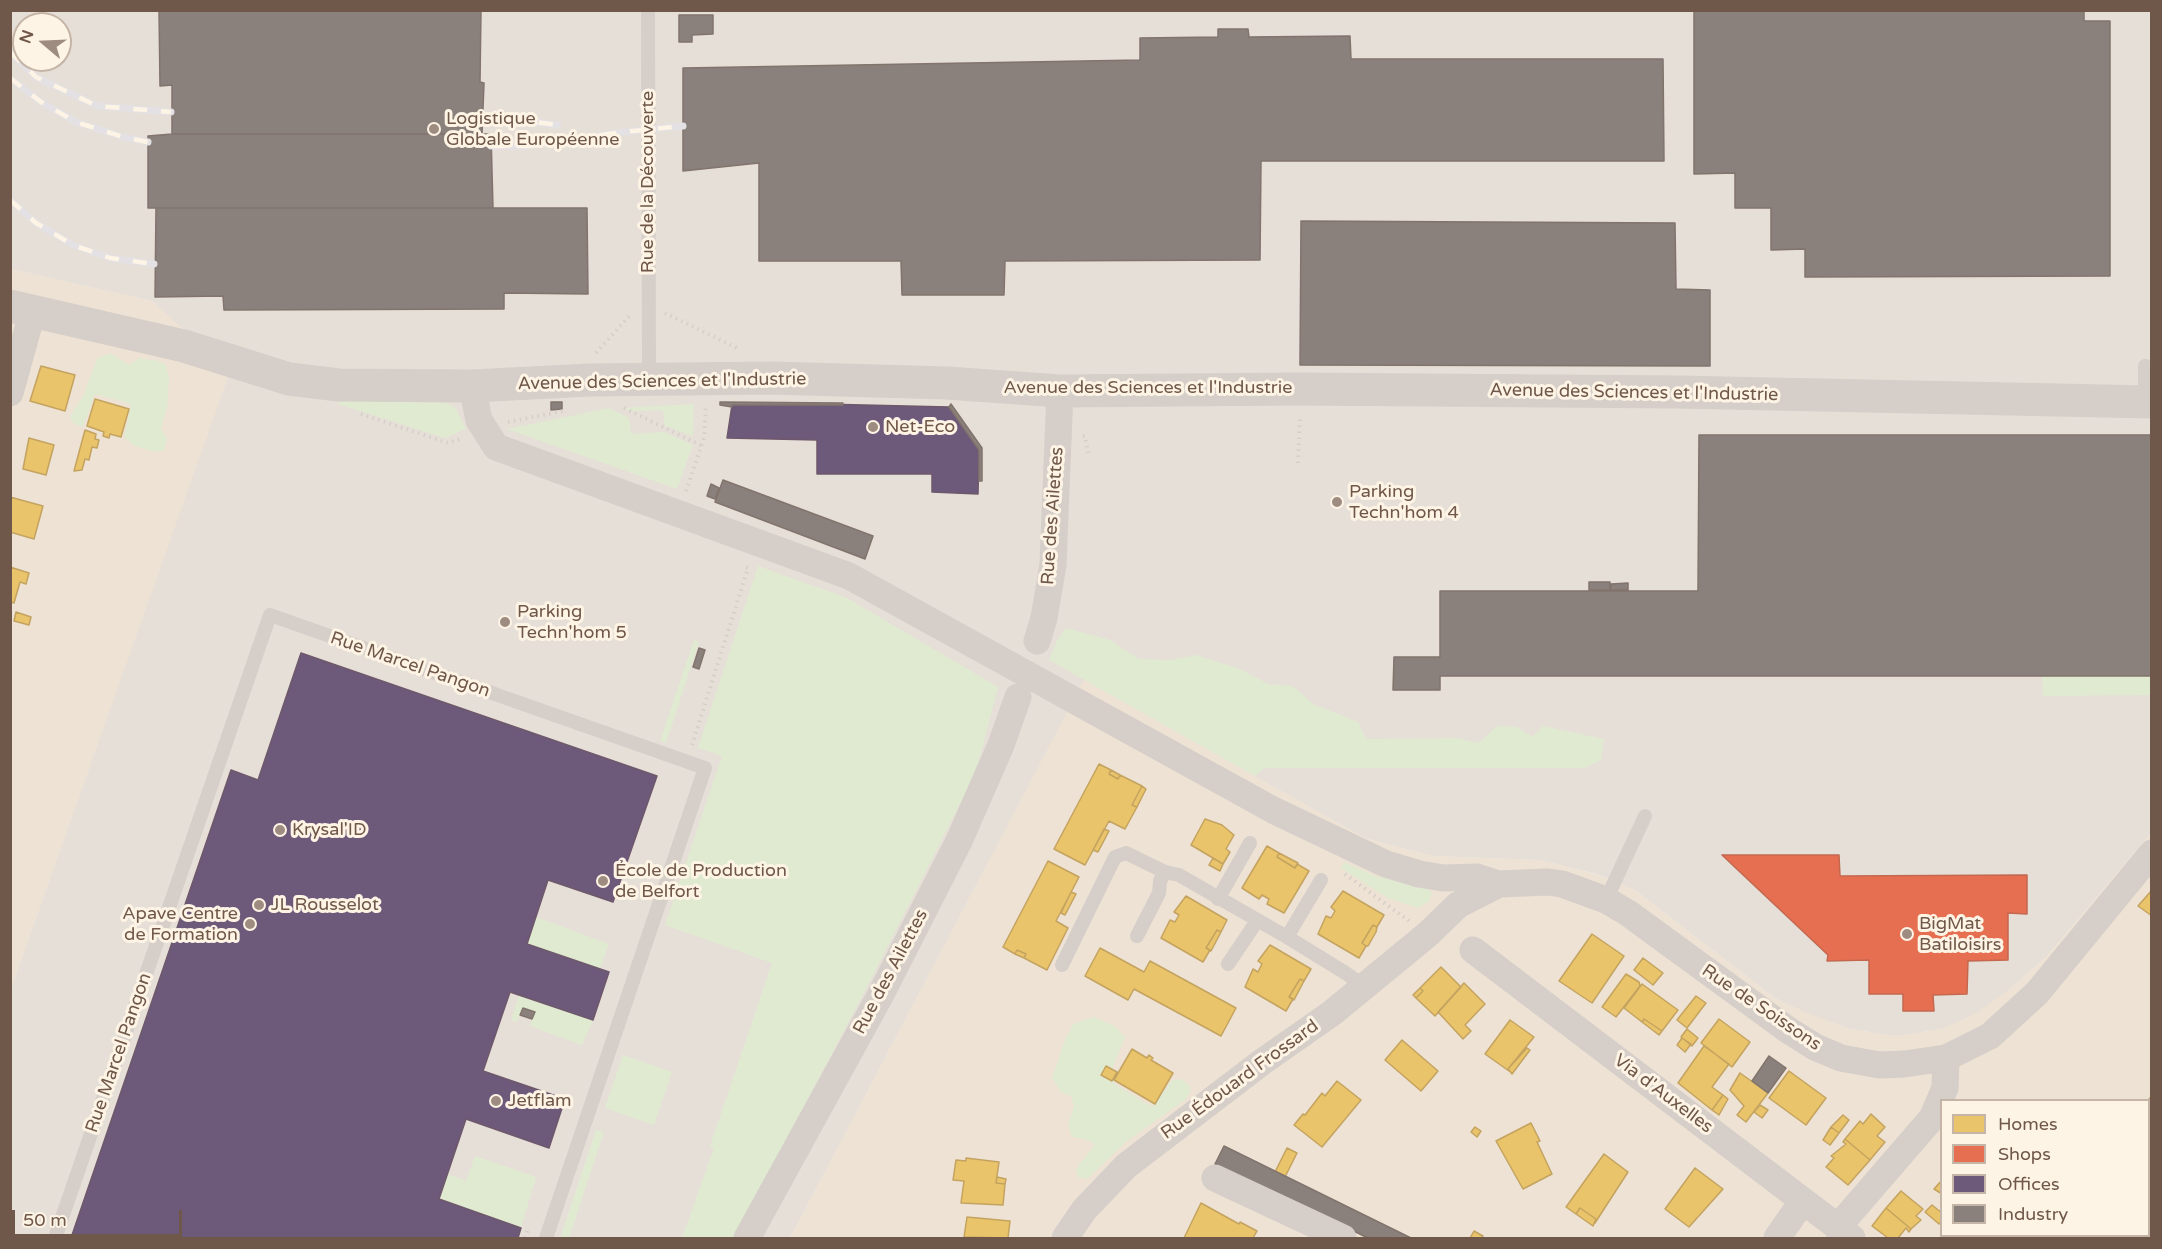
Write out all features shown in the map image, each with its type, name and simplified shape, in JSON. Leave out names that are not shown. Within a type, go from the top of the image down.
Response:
[{"type":"street","name":"Avenue des Sciences et l'Industrie","points":[[22,308],[184,346],[289,379],[339,385],[472,386],[570,381],[650,366],[772,378],[947,382],[1060,391],[1298,389],[1666,392],[2148,402]]},
{"type":"street","points":[[10,393],[22,308]]},
{"type":"street","points":[[472,386],[479,420],[496,447],[849,576],[1273,810],[1386,864],[1419,874],[1443,878],[1477,877],[1499,884]]},
{"type":"street","name":"Rue des Ailettes","points":[[1037,641],[1044,618],[1053,565],[1060,391]]},
{"type":"street","name":"Rue des Ailettes","points":[[747,1239],[880,996],[959,841],[1001,745],[1018,697]]},
{"type":"street","name":"Rue de Soissons","points":[[1428,934],[1458,905],[1499,884],[1548,882],[1562,884],[1606,900],[1628,913],[1788,1030],[1815,1047],[1841,1058],[1879,1065],[1946,1058],[1990,1036],[2037,993],[2151,853]]},
{"type":"street","name":"Rue Édouard Frossard","points":[[1065,1239],[1084,1210],[1126,1166],[1364,986],[1428,934]]},
{"type":"street","name":"Via d'Auxelles","points":[[1473,950],[1844,1233]]},
{"type":"street","points":[[1940,1099],[1945,1088],[1946,1058]]},
{"type":"street","points":[[1844,1233],[1932,1118],[1940,1100]]},
{"type":"street","points":[[1215,1178],[1343,1239]]},
{"type":"street","points":[[1777,1239],[1802,1202]]},
{"type":"lane","name":"Rue de la Découverte","points":[[648,10],[650,366]]},
{"type":"lane","points":[[2145,366],[2148,402]]},
{"type":"lane","name":"Rue Marcel Pangon","points":[[55,1239],[270,615],[705,768],[546,1239]]},
{"type":"lane","points":[[1606,900],[1645,816]]},
{"type":"lane","points":[[1218,899],[1250,843]]},
{"type":"lane","points":[[1062,965],[1115,857],[1126,853],[1165,872],[1179,875],[1287,937],[1364,986]]},
{"type":"lane","points":[[1137,936],[1159,893],[1160,880],[1165,872]]},
{"type":"lane","points":[[1287,937],[1321,880]]},
{"type":"lane","points":[[1228,964],[1257,921]]},
{"type":"path","points":[[678,514],[704,438],[706,399]]},
{"type":"path","points":[[618,405],[702,446]]},
{"type":"path","points":[[1298,463],[1299,423]]},
{"type":"path","points":[[1088,447],[1089,457]]},
{"type":"path","points":[[686,762],[748,568],[737,564]]},
{"type":"shaded area","points":[[11,11],[2151,11],[2151,833],[2046,957],[2012,987],[1978,1012],[1942,1029],[1896,1036],[1850,1029],[1775,998],[1635,890],[1596,874],[1540,860],[1433,856],[1365,838],[1084,680],[790,1238],[11,1238],[11,989],[230,372],[152,301],[11,269]]},
{"type":"shaded area","points":[[11,269],[152,301],[231,372],[11,989]]},
{"type":"shaded area","points":[[1084,679],[1365,838],[1433,856],[1540,860],[1595,874],[1635,890],[1775,998],[1850,1029],[1896,1036],[1942,1029],[2012,987],[2046,957],[2151,833],[2151,1238],[790,1238]]},
{"type":"green space","points":[[110,353],[130,365],[139,358],[158,361],[166,365],[169,378],[167,408],[161,428],[167,439],[164,451],[152,451],[135,446],[124,437],[131,404],[95,394],[82,427],[73,423],[70,416],[83,396],[97,359]]},
{"type":"green space","points":[[340,399],[445,403],[456,409],[466,429],[445,438],[338,404]]},
{"type":"green space","points":[[694,404],[693,436],[665,426],[663,410],[632,411],[622,408]]},
{"type":"green space","points":[[609,408],[629,418],[631,434],[664,432],[693,445],[677,489],[507,429]]},
{"type":"green space","points":[[758,566],[847,598],[998,687],[976,772],[866,989],[734,1238],[682,1238],[714,1148],[710,1146],[772,963],[665,925],[722,756],[698,748]]},
{"type":"green space","points":[[1066,628],[1110,640],[1139,659],[1170,660],[1196,655],[1240,669],[1268,684],[1292,686],[1315,705],[1358,722],[1366,739],[1456,738],[1479,743],[1497,726],[1517,727],[1532,737],[1543,726],[1604,739],[1601,760],[1585,768],[1264,768],[1255,776],[1049,660],[1057,641]]},
{"type":"green space","points":[[694,640],[699,642],[666,743],[660,741]]},
{"type":"green space","points":[[2042,676],[2151,676],[2151,695],[2043,696]]},
{"type":"green space","points":[[1344,862],[1375,876],[1426,888],[1432,893],[1429,901],[1418,908],[1388,898],[1341,868]]},
{"type":"green space","points":[[536,917],[609,944],[600,969],[527,944]]},
{"type":"green space","points":[[519,995],[593,1020],[582,1045],[530,1026],[534,1012],[523,1008],[517,1022],[511,1020]]},
{"type":"green space","points":[[1094,1017],[1115,1026],[1125,1037],[1113,1066],[1115,1084],[1145,1103],[1154,1106],[1171,1081],[1180,1079],[1188,1084],[1191,1091],[1185,1100],[1127,1141],[1087,1179],[1078,1177],[1076,1169],[1095,1144],[1085,1139],[1072,1137],[1068,1124],[1074,1107],[1071,1096],[1061,1092],[1052,1078],[1073,1024]]},
{"type":"green space","points":[[623,1055],[672,1072],[654,1125],[605,1108]]},
{"type":"green space","points":[[596,1130],[604,1132],[569,1238],[560,1238]]},
{"type":"green space","points":[[475,1156],[536,1177],[521,1228],[439,1199],[447,1174],[466,1181]]},
{"type":"building: Homes","points":[[41,366],[75,375],[65,411],[30,401]]},
{"type":"building: Homes","points":[[95,399],[129,409],[121,437],[110,434],[109,438],[103,436],[104,432],[87,426]]},
{"type":"building: Homes","points":[[85,430],[96,434],[95,439],[99,440],[97,448],[92,447],[89,460],[85,459],[82,470],[74,471]]},
{"type":"building: Homes","points":[[29,438],[54,445],[46,475],[23,469]]},
{"type":"building: Homes","points":[[10,497],[43,506],[34,539],[10,532]]},
{"type":"building: Homes","points":[[10,567],[29,573],[26,584],[20,582],[14,603],[10,602]]},
{"type":"building: Homes","points":[[16,612],[31,617],[29,625],[14,621]]},
{"type":"building: Homes","points":[[1099,764],[1111,770],[1109,774],[1118,779],[1120,775],[1142,786],[1132,805],[1137,807],[1125,829],[1109,821],[1085,865],[1054,849]]},
{"type":"building: Homes","points":[[1111,770],[1120,775],[1118,779],[1109,774]]},
{"type":"building: Homes","points":[[1142,786],[1146,789],[1137,807],[1132,805]]},
{"type":"building: Homes","points":[[1205,819],[1222,825],[1234,835],[1226,849],[1230,852],[1223,864],[1191,845]]},
{"type":"building: Homes","points":[[1104,829],[1109,831],[1098,852],[1093,850]]},
{"type":"building: Homes","points":[[1267,846],[1279,853],[1277,857],[1295,868],[1297,864],[1309,871],[1284,913],[1267,904],[1269,899],[1262,895],[1259,899],[1242,888]]},
{"type":"building: Homes","points":[[1279,853],[1298,863],[1295,868],[1277,857]]},
{"type":"building: Homes","points":[[1213,858],[1223,864],[1220,871],[1209,865]]},
{"type":"building: Homes","points":[[1048,861],[1079,877],[1056,921],[1068,928],[1047,970],[1024,958],[1026,954],[1017,950],[1015,954],[1003,947]]},
{"type":"building: Homes","points":[[2152,890],[2152,916],[2138,906]]},
{"type":"building: Homes","points":[[1343,891],[1384,915],[1377,927],[1373,925],[1362,943],[1366,946],[1359,958],[1318,934],[1326,916],[1331,918],[1335,911],[1331,907]]},
{"type":"building: Homes","points":[[1071,892],[1076,894],[1065,915],[1061,913]]},
{"type":"building: Homes","points":[[1186,896],[1227,920],[1221,932],[1217,930],[1206,948],[1210,950],[1203,962],[1161,938],[1170,920],[1175,922],[1179,915],[1174,912]]},
{"type":"building: Homes","points":[[1373,925],[1377,927],[1376,932],[1366,946],[1362,943]]},
{"type":"building: Homes","points":[[1217,930],[1221,932],[1211,951],[1206,948]]},
{"type":"building: Homes","points":[[1592,934],[1624,956],[1592,1003],[1559,981]]},
{"type":"building: Homes","points":[[1270,945],[1311,969],[1304,981],[1300,979],[1289,997],[1293,999],[1286,1011],[1245,987],[1253,969],[1258,972],[1262,964],[1258,961]]},
{"type":"building: Homes","points":[[1100,948],[1144,972],[1150,961],[1236,1008],[1221,1036],[1134,989],[1128,1000],[1085,976]]},
{"type":"building: Homes","points":[[1017,950],[1026,954],[1024,958],[1015,954]]},
{"type":"building: Homes","points":[[1643,958],[1663,973],[1653,985],[1634,970]]},
{"type":"building: Homes","points":[[1441,967],[1461,987],[1435,1016],[1416,998],[1423,991],[1420,988]]},
{"type":"building: Homes","points":[[1626,974],[1639,982],[1640,986],[1616,1017],[1602,1007]]},
{"type":"building: Homes","points":[[1300,979],[1304,981],[1294,1000],[1289,997]]},
{"type":"building: Homes","points":[[1464,983],[1485,1004],[1465,1025],[1471,1031],[1463,1039],[1438,1012]]},
{"type":"building: Homes","points":[[1642,984],[1678,1010],[1662,1031],[1644,1019],[1642,1022],[1624,1008]]},
{"type":"building: Homes","points":[[1420,988],[1423,991],[1416,998],[1413,995]]},
{"type":"building: Homes","points":[[1696,996],[1706,1003],[1687,1028],[1677,1020]]},
{"type":"building: Homes","points":[[1644,1019],[1662,1031],[1659,1035],[1642,1022]]},
{"type":"building: Homes","points":[[1719,1019],[1750,1042],[1732,1067],[1701,1043]]},
{"type":"building: Homes","points":[[1510,1020],[1534,1037],[1508,1069],[1509,1071],[1485,1054]]},
{"type":"building: Homes","points":[[1687,1029],[1698,1038],[1692,1046],[1681,1037]]},
{"type":"building: Homes","points":[[1682,1038],[1691,1044],[1685,1052],[1677,1045]]},
{"type":"building: Homes","points":[[1402,1040],[1438,1071],[1421,1091],[1385,1060]]},
{"type":"building: Homes","points":[[1704,1046],[1729,1064],[1712,1087],[1723,1095],[1712,1110],[1678,1083]]},
{"type":"building: Homes","points":[[1527,1048],[1530,1050],[1512,1074],[1508,1069]]},
{"type":"building: Homes","points":[[1132,1049],[1147,1058],[1149,1055],[1153,1058],[1151,1060],[1173,1073],[1155,1104],[1114,1080]]},
{"type":"building: Homes","points":[[1106,1066],[1117,1072],[1112,1081],[1101,1075]]},
{"type":"building: Homes","points":[[1789,1071],[1826,1098],[1806,1125],[1769,1098]]},
{"type":"building: Homes","points":[[1740,1073],[1768,1093],[1746,1122],[1737,1115],[1744,1106],[1730,1090]]},
{"type":"building: Homes","points":[[1337,1081],[1361,1100],[1322,1147],[1294,1125],[1322,1093],[1325,1096]]},
{"type":"building: Homes","points":[[1723,1095],[1728,1099],[1719,1115],[1712,1110]]},
{"type":"building: Homes","points":[[2152,1096],[2152,1177],[2150,1176],[2149,1099]]},
{"type":"building: Homes","points":[[1760,1105],[1768,1110],[1762,1118],[1754,1112]]},
{"type":"building: Homes","points":[[1871,1114],[1885,1127],[1877,1136],[1885,1142],[1870,1160],[1845,1139],[1860,1121],[1863,1124]]},
{"type":"building: Homes","points":[[1843,1115],[1849,1120],[1839,1133],[1831,1127]]},
{"type":"building: Homes","points":[[1531,1123],[1552,1174],[1523,1189],[1496,1141]]},
{"type":"building: Homes","points":[[1475,1127],[1481,1131],[1477,1137],[1471,1132]]},
{"type":"building: Homes","points":[[1831,1127],[1839,1133],[1830,1145],[1823,1140]]},
{"type":"building: Homes","points":[[1845,1139],[1870,1160],[1848,1185],[1826,1167],[1834,1158],[1831,1156],[1846,1144],[1843,1142]]},
{"type":"building: Homes","points":[[1287,1148],[1297,1153],[1285,1177],[1275,1172]]},
{"type":"building: Homes","points":[[1604,1154],[1628,1172],[1595,1223],[1596,1219],[1580,1208],[1576,1214],[1566,1207]]},
{"type":"building: Homes","points":[[966,1158],[999,1162],[996,1183],[1005,1184],[1003,1205],[961,1203],[964,1181],[953,1180],[956,1160],[966,1161]]},
{"type":"building: Homes","points":[[1695,1168],[1723,1189],[1689,1227],[1665,1209]]},
{"type":"building: Homes","points":[[997,1177],[1006,1179],[1005,1184],[996,1183]]},
{"type":"building: Homes","points":[[1940,1182],[1940,1193],[1934,1189]]},
{"type":"building: Homes","points":[[1901,1191],[1923,1209],[1916,1216],[1921,1220],[1911,1229],[1886,1208]]},
{"type":"building: Homes","points":[[1201,1203],[1257,1231],[1253,1238],[1184,1238]]},
{"type":"building: Homes","points":[[1932,1205],[1940,1211],[1940,1223],[1939,1224],[1925,1212]]},
{"type":"building: Homes","points":[[1580,1208],[1596,1219],[1593,1226],[1576,1214]]},
{"type":"building: Homes","points":[[1886,1208],[1911,1229],[1909,1232],[1906,1228],[1898,1238],[1888,1238],[1872,1226]]},
{"type":"building: Homes","points":[[967,1217],[1010,1221],[1008,1238],[964,1237]]},
{"type":"building: Homes","points":[[1474,1231],[1483,1236],[1470,1238]]},
{"type":"building: Homes","points":[[2009,1237],[2010,1238],[1984,1238]]},
{"type":"building: Shops","name":"BigMat Batiloisirs","points":[[1722,855],[1839,855],[1840,876],[2027,875],[2027,914],[2008,913],[2008,960],[1968,961],[1967,994],[1933,995],[1934,1011],[1903,1011],[1903,994],[1869,994],[1869,960],[1827,961],[1828,955]]},
{"type":"building: Offices","points":[[821,404],[949,407],[979,450],[978,494],[932,492],[932,474],[817,474],[817,440],[727,438],[732,405]]},
{"type":"building: Offices","points":[[301,653],[657,776],[613,902],[548,880],[527,944],[609,972],[593,1020],[510,992],[483,1071],[565,1099],[549,1148],[466,1119],[439,1199],[521,1228],[518,1238],[71,1238],[231,770],[258,780]]},
{"type":"building: Industry","points":[[159,10],[481,10],[480,82],[484,83],[482,134],[172,134],[172,85],[160,86]]},
{"type":"building: Industry","points":[[1694,10],[2084,10],[2084,21],[2110,21],[2110,276],[1805,277],[1805,249],[1771,250],[1771,208],[1735,208],[1735,173],[1694,174]]},
{"type":"building: Industry","points":[[679,15],[713,15],[713,34],[692,35],[692,42],[679,42]]},
{"type":"building: Industry","points":[[1218,29],[1248,29],[1249,37],[1350,36],[1351,59],[1663,59],[1664,161],[1261,161],[1260,260],[1005,261],[1004,295],[902,295],[901,261],[759,261],[759,163],[683,171],[683,68],[1140,60],[1140,38],[1218,37]]},
{"type":"building: Industry","points":[[172,134],[491,134],[493,208],[148,208],[148,136]]},
{"type":"building: Industry","points":[[156,208],[587,208],[588,294],[504,293],[504,309],[224,310],[223,296],[155,297]]},
{"type":"building: Industry","points":[[1301,221],[1675,223],[1676,289],[1710,290],[1710,366],[1300,365]]},
{"type":"building: Industry","points":[[551,402],[562,402],[562,409],[551,410]]},
{"type":"building: Industry","points":[[720,402],[843,403],[843,405],[732,405],[732,407],[720,405]]},
{"type":"building: Industry","points":[[951,404],[982,448],[982,481],[979,481],[979,450],[949,407]]},
{"type":"building: Industry","points":[[1699,435],[2152,435],[2152,676],[1440,676],[1440,690],[1393,690],[1394,657],[1440,657],[1440,591],[1698,591]]},
{"type":"building: Industry","points":[[723,480],[873,536],[865,559],[715,502]]},
{"type":"building: Industry","points":[[711,484],[719,488],[715,499],[707,496]]},
{"type":"building: Industry","points":[[1589,582],[1610,582],[1610,590],[1589,590]]},
{"type":"building: Industry","points":[[1628,583],[1628,590],[1611,590],[1611,584]]},
{"type":"building: Industry","points":[[699,648],[705,650],[699,669],[693,667]]},
{"type":"building: Industry","points":[[523,1008],[535,1012],[532,1019],[520,1015]]},
{"type":"building: Industry","points":[[1769,1056],[1786,1068],[1768,1093],[1752,1081]]},
{"type":"building: Industry","points":[[1224,1146],[1411,1238],[1368,1238],[1215,1164]]},
{"type":"railway","points":[[10,52],[36,77],[97,106],[171,112]]},
{"type":"railway","points":[[10,78],[41,102],[76,122],[123,137],[148,142]]},
{"type":"railway","points":[[483,119],[558,125]]},
{"type":"railway","points":[[491,146],[526,146],[683,126]]},
{"type":"railway","points":[[10,200],[36,223],[73,245],[110,258],[154,264]]},
{"type":"place","name":"Logistique Globale Européenne","points":[[434,129]]},
{"type":"place","name":"Net-Eco","points":[[873,427]]},
{"type":"place","name":"Parking Techn'hom 4","points":[[1337,502]]},
{"type":"place","name":"Parking Techn'hom 5","points":[[505,622]]},
{"type":"place","name":"Krysal'ID","points":[[280,830]]},
{"type":"place","name":"École de Production de Belfort","points":[[603,881]]},
{"type":"place","name":"JL Rousselot","points":[[259,905]]},
{"type":"place","name":"Apave Centre de Formation","points":[[250,924]]},
{"type":"place","name":"BigMat Batiloisirs","points":[[1907,934]]},
{"type":"place","name":"Jetflam","points":[[496,1101]]}]
